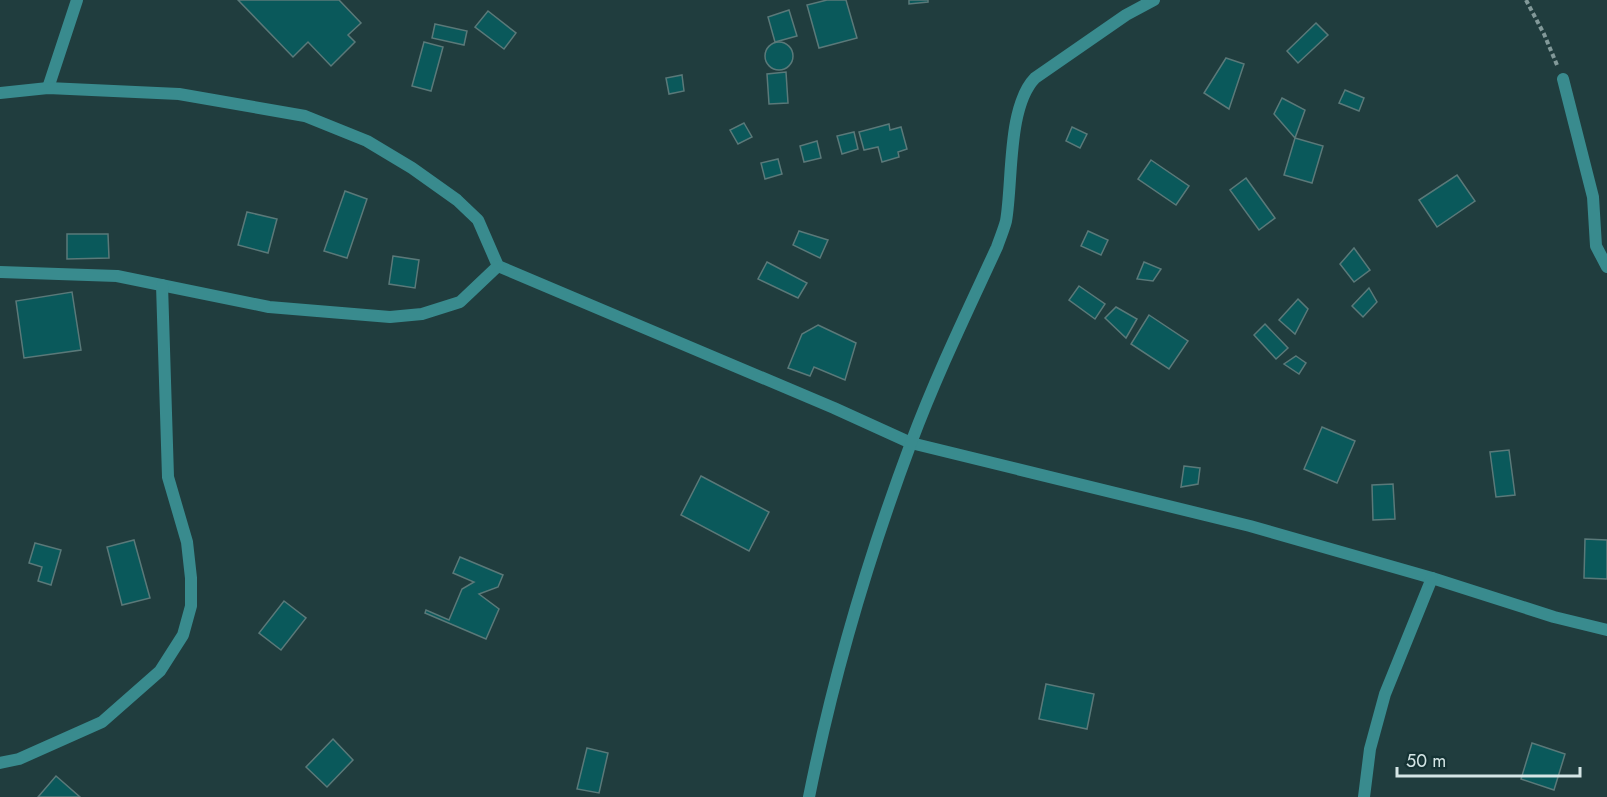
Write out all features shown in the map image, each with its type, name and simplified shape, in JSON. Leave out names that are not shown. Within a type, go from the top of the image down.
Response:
[{"type":"street","points":[[48,88],[77,0]]},
{"type":"street","points":[[809,797],[824,721],[864,579],[911,443],[997,247],[1005,221],[1017,118],[1029,85],[1035,78],[1126,15],[1154,0]]},
{"type":"street","points":[[1563,79],[1593,196],[1596,246],[1607,267]]},
{"type":"street","points":[[0,93],[48,88],[179,94],[305,116],[367,141],[412,168],[457,200],[478,220],[498,266],[834,408],[911,443],[1250,526],[1432,578],[1554,617],[1607,630]]},
{"type":"street","points":[[0,272],[117,276],[269,307],[390,317],[422,314],[460,302],[498,266]]},
{"type":"street","points":[[0,763],[19,759],[102,722],[160,671],[183,635],[191,606],[191,578],[187,542],[168,477],[162,285]]},
{"type":"street","points":[[1364,797],[1370,748],[1385,694],[1432,578]]},
{"type":"path","points":[[1526,0],[1544,34],[1563,79]]},
{"type":"building","points":[[238,0],[339,0],[361,23],[348,35],[355,42],[331,66],[308,42],[293,57]]},
{"type":"building","points":[[827,0],[846,0],[857,38],[819,48],[807,5]]},
{"type":"building","points":[[909,0],[928,0],[928,2],[909,4]]},
{"type":"building","points":[[789,10],[797,36],[775,42],[768,17]]},
{"type":"building","points":[[488,11],[516,33],[504,49],[475,27]]},
{"type":"building","points":[[1316,23],[1328,35],[1298,63],[1287,51]]},
{"type":"building","points":[[435,24],[467,31],[464,45],[432,38]]},
{"type":"building","points":[[424,42],[443,47],[431,91],[412,86]]},
{"type":"building","points":[[779,42],[789,46],[793,56],[789,66],[779,70],[769,66],[765,56],[769,46]]},
{"type":"building","points":[[1226,58],[1244,64],[1229,109],[1204,93]]},
{"type":"building","points":[[786,72],[788,103],[769,104],[767,74]]},
{"type":"building","points":[[682,75],[684,91],[669,94],[666,78]]},
{"type":"building","points":[[1345,90],[1364,98],[1359,111],[1339,103]]},
{"type":"building","points":[[1282,98],[1305,110],[1295,138],[1274,114]]},
{"type":"building","points":[[744,123],[752,137],[738,144],[730,130]]},
{"type":"building","points":[[889,124],[890,130],[901,127],[907,149],[898,152],[899,157],[882,162],[878,147],[864,150],[859,132]]},
{"type":"building","points":[[1072,127],[1087,134],[1080,148],[1066,141]]},
{"type":"building","points":[[854,132],[858,149],[842,154],[837,136]]},
{"type":"building","points":[[1295,138],[1323,146],[1312,183],[1284,175]]},
{"type":"building","points":[[817,141],[821,158],[804,162],[800,146]]},
{"type":"building","points":[[778,159],[782,174],[765,179],[761,163]]},
{"type":"building","points":[[1151,160],[1189,186],[1176,205],[1138,179]]},
{"type":"building","points":[[1457,175],[1475,201],[1437,227],[1419,200]]},
{"type":"building","points":[[1246,178],[1275,218],[1259,230],[1230,190]]},
{"type":"building","points":[[345,191],[367,199],[347,258],[324,251]]},
{"type":"building","points":[[247,212],[277,219],[268,253],[238,245]]},
{"type":"building","points":[[799,231],[828,240],[820,258],[793,245]]},
{"type":"building","points":[[1088,231],[1108,240],[1101,255],[1081,246]]},
{"type":"building","points":[[67,234],[108,234],[109,258],[67,259]]},
{"type":"building","points":[[1354,248],[1370,270],[1354,282],[1340,264]]},
{"type":"building","points":[[393,256],[419,260],[415,288],[389,284]]},
{"type":"building","points":[[767,262],[807,283],[798,298],[758,279]]},
{"type":"building","points":[[1144,262],[1161,269],[1153,281],[1137,279]]},
{"type":"building","points":[[1079,286],[1105,304],[1095,319],[1069,300]]},
{"type":"building","points":[[1369,288],[1377,302],[1363,317],[1352,306]]},
{"type":"building","points":[[72,292],[81,350],[24,358],[16,301]]},
{"type":"building","points":[[1298,299],[1308,309],[1295,334],[1279,320]]},
{"type":"building","points":[[1116,307],[1137,319],[1126,338],[1105,318]]},
{"type":"building","points":[[1149,315],[1188,341],[1169,369],[1131,344]]},
{"type":"building","points":[[1265,324],[1288,348],[1276,359],[1254,335]]},
{"type":"building","points":[[818,325],[856,343],[845,380],[814,367],[810,376],[788,368],[802,334]]},
{"type":"building","points":[[1296,356],[1306,363],[1299,374],[1284,364]]},
{"type":"building","points":[[1322,427],[1355,441],[1337,483],[1304,469]]},
{"type":"building","points":[[1509,450],[1515,495],[1496,497],[1490,452]]},
{"type":"building","points":[[1184,466],[1200,468],[1198,484],[1181,487]]},
{"type":"building","points":[[701,476],[769,512],[749,551],[681,515]]},
{"type":"building","points":[[1393,484],[1395,519],[1373,520],[1372,485]]},
{"type":"building","points":[[1585,539],[1607,540],[1607,579],[1584,578]]},
{"type":"building","points":[[134,540],[150,598],[122,605],[107,547]]},
{"type":"building","points":[[35,543],[61,550],[51,585],[38,581],[42,567],[29,563]]},
{"type":"building","points":[[460,557],[503,575],[498,587],[479,594],[499,609],[486,639],[425,613],[426,610],[449,620],[462,589],[474,582],[453,573]]},
{"type":"building","points":[[284,601],[306,618],[281,650],[259,633]]},
{"type":"building","points":[[1046,684],[1094,694],[1087,729],[1039,719]]},
{"type":"building","points":[[333,739],[353,760],[327,787],[306,767]]},
{"type":"building","points":[[1532,743],[1565,754],[1554,790],[1521,779]]},
{"type":"building","points":[[587,748],[608,753],[599,793],[577,789]]},
{"type":"building","points":[[56,776],[80,797],[38,797]]}]
